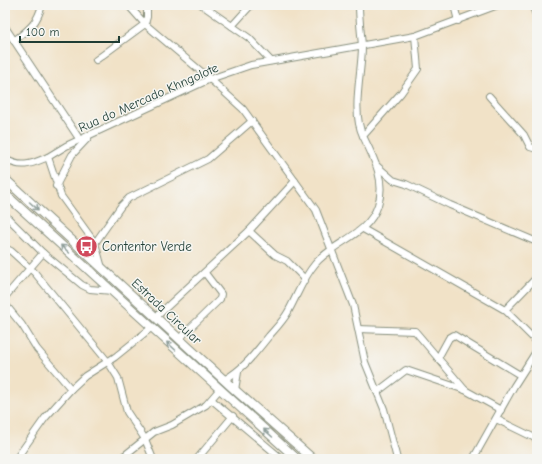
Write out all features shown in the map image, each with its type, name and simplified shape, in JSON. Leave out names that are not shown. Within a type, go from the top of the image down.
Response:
[{"type":"main road","name":"Estrada Circular","points":[[5,180],[235,390],[314,459]]},
{"type":"main road","name":"Estrada Circular","points":[[5,194],[219,390],[297,459]]},
{"type":"street","points":[[14,41],[32,27],[39,18],[42,5]]},
{"type":"street","points":[[128,5],[145,24],[243,109],[316,210],[353,305],[365,362],[377,392],[397,459]]},
{"type":"street","points":[[96,60],[145,24],[147,17],[147,5]]},
{"type":"street","points":[[202,5],[259,46],[271,61]]},
{"type":"street","points":[[232,26],[251,5]]},
{"type":"street","points":[[224,380],[238,372],[280,324],[315,264],[331,249],[363,229],[372,219],[378,206],[382,185],[376,165],[359,125],[358,110],[362,46],[359,5]]},
{"type":"street","points":[[454,5],[458,22]]},
{"type":"street","name":"Rua do Mercado Khngolote","points":[[5,160],[18,166],[48,157],[80,140],[210,79],[251,65],[415,36],[458,22],[498,5]]},
{"type":"street","points":[[532,5],[537,17]]},
{"type":"street","points":[[5,27],[80,140]]},
{"type":"street","points":[[363,136],[401,93],[418,69],[415,36]]},
{"type":"street","points":[[489,96],[524,135],[530,147],[537,149]]},
{"type":"street","points":[[95,243],[121,206],[129,198],[208,159],[252,121]]},
{"type":"street","points":[[56,186],[72,155],[91,136]]},
{"type":"street","points":[[48,157],[56,186],[69,209],[95,243],[102,268]]},
{"type":"street","points":[[376,165],[393,180],[406,184],[450,205],[537,242]]},
{"type":"street","points":[[382,185],[393,180]]},
{"type":"street","points":[[156,317],[249,232],[295,181]]},
{"type":"street","points":[[5,215],[43,253],[82,285],[90,289],[112,291]]},
{"type":"street","points":[[363,229],[505,310],[537,342]]},
{"type":"street","points":[[249,232],[275,255],[287,260],[305,279]]},
{"type":"street","points":[[5,248],[11,251],[29,268],[108,362],[118,378],[127,412],[145,439],[153,459]]},
{"type":"street","points":[[5,297],[43,253]]},
{"type":"street","points":[[179,339],[220,299],[221,294],[205,273]]},
{"type":"street","points":[[505,310],[537,277]]},
{"type":"street","points":[[5,304],[22,325],[36,349],[71,389]]},
{"type":"street","points":[[16,459],[45,418],[71,389],[85,376],[108,362],[151,328]]},
{"type":"street","points":[[358,330],[415,331],[465,390]]},
{"type":"street","points":[[438,358],[449,338],[454,335],[520,375]]},
{"type":"street","points":[[473,459],[520,375],[537,350]]},
{"type":"street","points":[[377,392],[406,370],[465,390],[501,410]]},
{"type":"street","points":[[235,390],[238,372]]},
{"type":"street","points":[[120,459],[154,432],[172,425],[212,400],[219,390]]},
{"type":"street","points":[[212,400],[233,416],[282,459]]},
{"type":"street","points":[[197,459],[233,416]]},
{"type":"street","points":[[496,419],[537,440]]},
{"type":"place","name":"Contentor Verde","points":[[87,246]]}]
